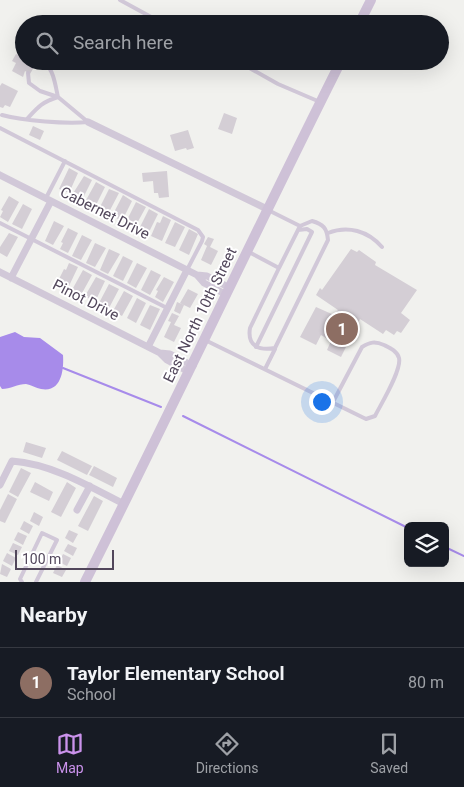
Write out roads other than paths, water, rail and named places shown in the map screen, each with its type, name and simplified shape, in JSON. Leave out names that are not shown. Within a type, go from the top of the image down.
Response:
[{"type":"main road","points":[[364,15],[371,0]]},
{"type":"main road","name":"East North 10th Street","points":[[85,582],[336,70]]},
{"type":"street","points":[[88,122],[267,209]]},
{"type":"street","name":"Cabernet Drive","points":[[0,175],[187,270],[207,276],[228,291]]},
{"type":"street","points":[[11,278],[31,239],[48,199]]},
{"type":"street","points":[[148,347],[187,270]]},
{"type":"street","name":"Pinot Drive","points":[[0,272],[160,353],[170,354],[191,369]]},
{"type":"street","points":[[0,485],[12,462],[24,462],[90,486],[124,504]]},
{"type":"street","points":[[77,510],[90,486]]},
{"type":"lane","points":[[120,0],[148,15]]},
{"type":"lane","points":[[51,70],[58,97]]},
{"type":"lane","points":[[253,70],[278,84],[320,102]]},
{"type":"lane","points":[[28,73],[29,83],[40,91],[58,97],[88,122]]},
{"type":"lane","points":[[28,119],[38,106],[58,97]]},
{"type":"lane","points":[[2,116],[78,123],[88,122]]},
{"type":"lane","points":[[0,128],[202,233],[202,241],[187,270]]},
{"type":"lane","points":[[48,199],[65,162]]},
{"type":"lane","points":[[256,347],[312,232],[299,228],[267,209]]},
{"type":"lane","points":[[265,369],[328,240],[328,233],[324,226],[312,221],[299,228],[250,328],[249,336],[256,347],[267,350],[275,348]]},
{"type":"lane","points":[[0,223],[168,308]]},
{"type":"lane","points":[[328,233],[339,229],[351,229],[377,241],[382,248]]},
{"type":"lane","points":[[247,252],[279,268]]},
{"type":"lane","points":[[205,340],[366,419],[375,416],[398,369],[399,359],[396,352],[376,342],[368,343],[362,347],[333,402]]},
{"type":"lane","points":[[22,582],[20,579],[42,533],[57,540],[36,582]]},
{"type":"waterway","points":[[63,368],[161,407]]},
{"type":"waterway","points":[[183,416],[404,526]]},
{"type":"waterway","points":[[449,549],[464,556]]},
{"type":"place","name":"Taylor Elementary School","points":[[342,329]]}]
